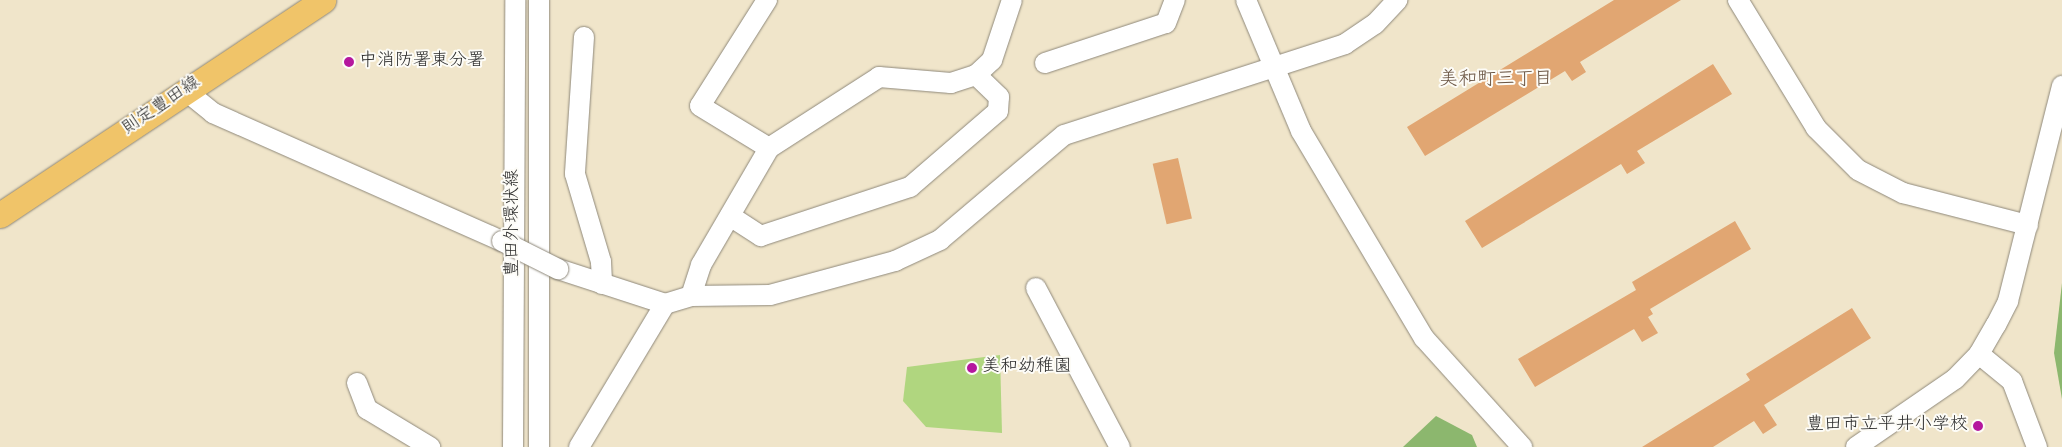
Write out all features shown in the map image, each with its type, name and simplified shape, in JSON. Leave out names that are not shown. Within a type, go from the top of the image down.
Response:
[{"type":"main road","name":"則定豊田線","points":[[0,216],[323,0]]},
{"type":"street","name":"豊田外環状線","points":[[513,447],[515,0]]},
{"type":"street","name":"豊田外環状線","points":[[539,0],[539,447]]},
{"type":"street","points":[[767,0],[700,106],[769,148]]},
{"type":"street","points":[[691,296],[701,265],[769,148],[879,77],[951,83],[976,75],[992,60],[1012,0]]},
{"type":"street","points":[[1045,63],[1166,23],[1175,0]]},
{"type":"street","points":[[1246,0],[1301,131],[1424,338],[1522,447]]},
{"type":"street","points":[[186,91],[214,113],[502,241],[558,269],[665,304],[691,296],[770,295],[896,261],[940,240],[1064,135],[1274,69],[1345,44],[1375,24],[1397,0]]},
{"type":"street","points":[[1738,0],[1816,128],[1858,170],[1903,193],[2028,226]]},
{"type":"street","points":[[584,37],[575,174],[601,262],[602,284]]},
{"type":"street","points":[[730,216],[761,236],[910,187],[998,111],[999,97],[976,75]]},
{"type":"street","points":[[1856,447],[1955,379],[1979,354],[2008,301],[2061,92]]},
{"type":"street","points":[[1036,288],[1120,447]]},
{"type":"street","points":[[579,447],[665,304]]},
{"type":"street","points":[[1979,354],[2012,381],[2037,447]]},
{"type":"street","points":[[357,383],[367,409],[430,447]]},
{"type":"green space","points":[[2062,283],[2062,399],[2054,353]]},
{"type":"green space","points":[[1000,355],[1002,433],[926,427],[903,401],[907,367]]},
{"type":"green space","points":[[1436,416],[1472,435],[1477,447],[1403,447]]},
{"type":"building","points":[[1614,0],[1681,0],[1580,62],[1586,72],[1572,81],[1565,71],[1425,156],[1407,127]]},
{"type":"building","points":[[1713,64],[1732,94],[1637,151],[1645,163],[1627,174],[1621,164],[1482,248],[1465,221]]},
{"type":"building","points":[[1178,158],[1192,218],[1167,224],[1153,164]]},
{"type":"building","points":[[1735,221],[1751,249],[1650,309],[1653,314],[1648,317],[1658,333],[1642,342],[1634,329],[1535,387],[1518,359],[1636,290],[1632,282]]},
{"type":"building","points":[[1852,308],[1871,338],[1764,405],[1777,425],[1763,434],[1754,421],[1713,447],[1642,447],[1750,380],[1746,374]]},
{"type":"place","name":"中消防署東分署","points":[[349,62]]},
{"type":"place","name":"美和幼稚園","points":[[972,368]]},
{"type":"place","name":"豊田市立平井小学校","points":[[1978,426]]},
{"type":"district","name":"美和町三丁目","points":[[1496,81]]}]
